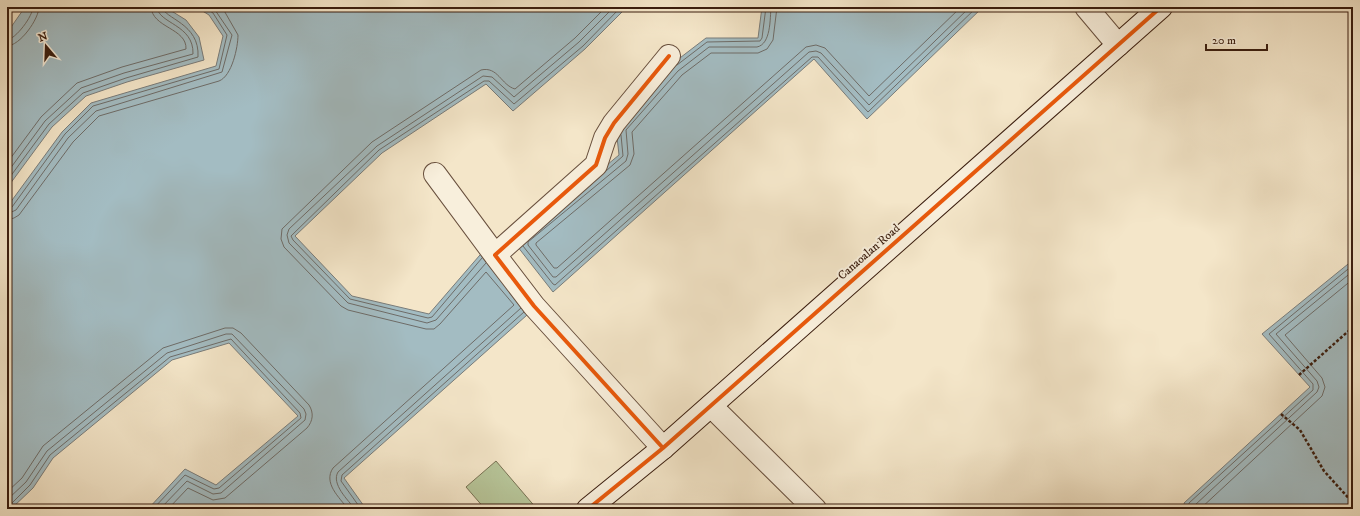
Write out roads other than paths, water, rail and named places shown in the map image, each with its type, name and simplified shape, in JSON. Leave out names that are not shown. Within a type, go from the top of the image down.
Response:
[{"type":"street","points":[[1086,7],[1118,45]]},
{"type":"street","name":"Canaoalan Road","points":[[588,509],[663,448],[1161,7]]},
{"type":"street","points":[[495,255],[596,165],[605,138],[614,123],[669,56]]},
{"type":"street","points":[[435,174],[534,306],[663,448]]},
{"type":"street","points":[[710,406],[815,509]]},
{"type":"water","points":[[25,7],[165,7],[186,20],[199,37],[204,60],[127,82],[86,96],[52,127],[7,188],[7,33]]},
{"type":"water","points":[[196,7],[627,7],[585,49],[513,111],[486,84],[382,153],[295,236],[352,296],[429,314],[486,248],[536,307],[344,478],[366,509],[148,509],[185,469],[216,485],[298,416],[229,343],[172,360],[53,458],[33,488],[11,509],[7,509],[7,207],[62,132],[91,103],[216,66],[223,36],[209,15]]},
{"type":"water","points":[[762,7],[983,7],[867,119],[814,59],[553,292],[514,242],[619,155],[616,128],[672,64],[706,38],[758,38]]},
{"type":"water","points":[[1353,260],[1353,509],[1186,509],[1184,503],[1310,387],[1262,334]]}]
